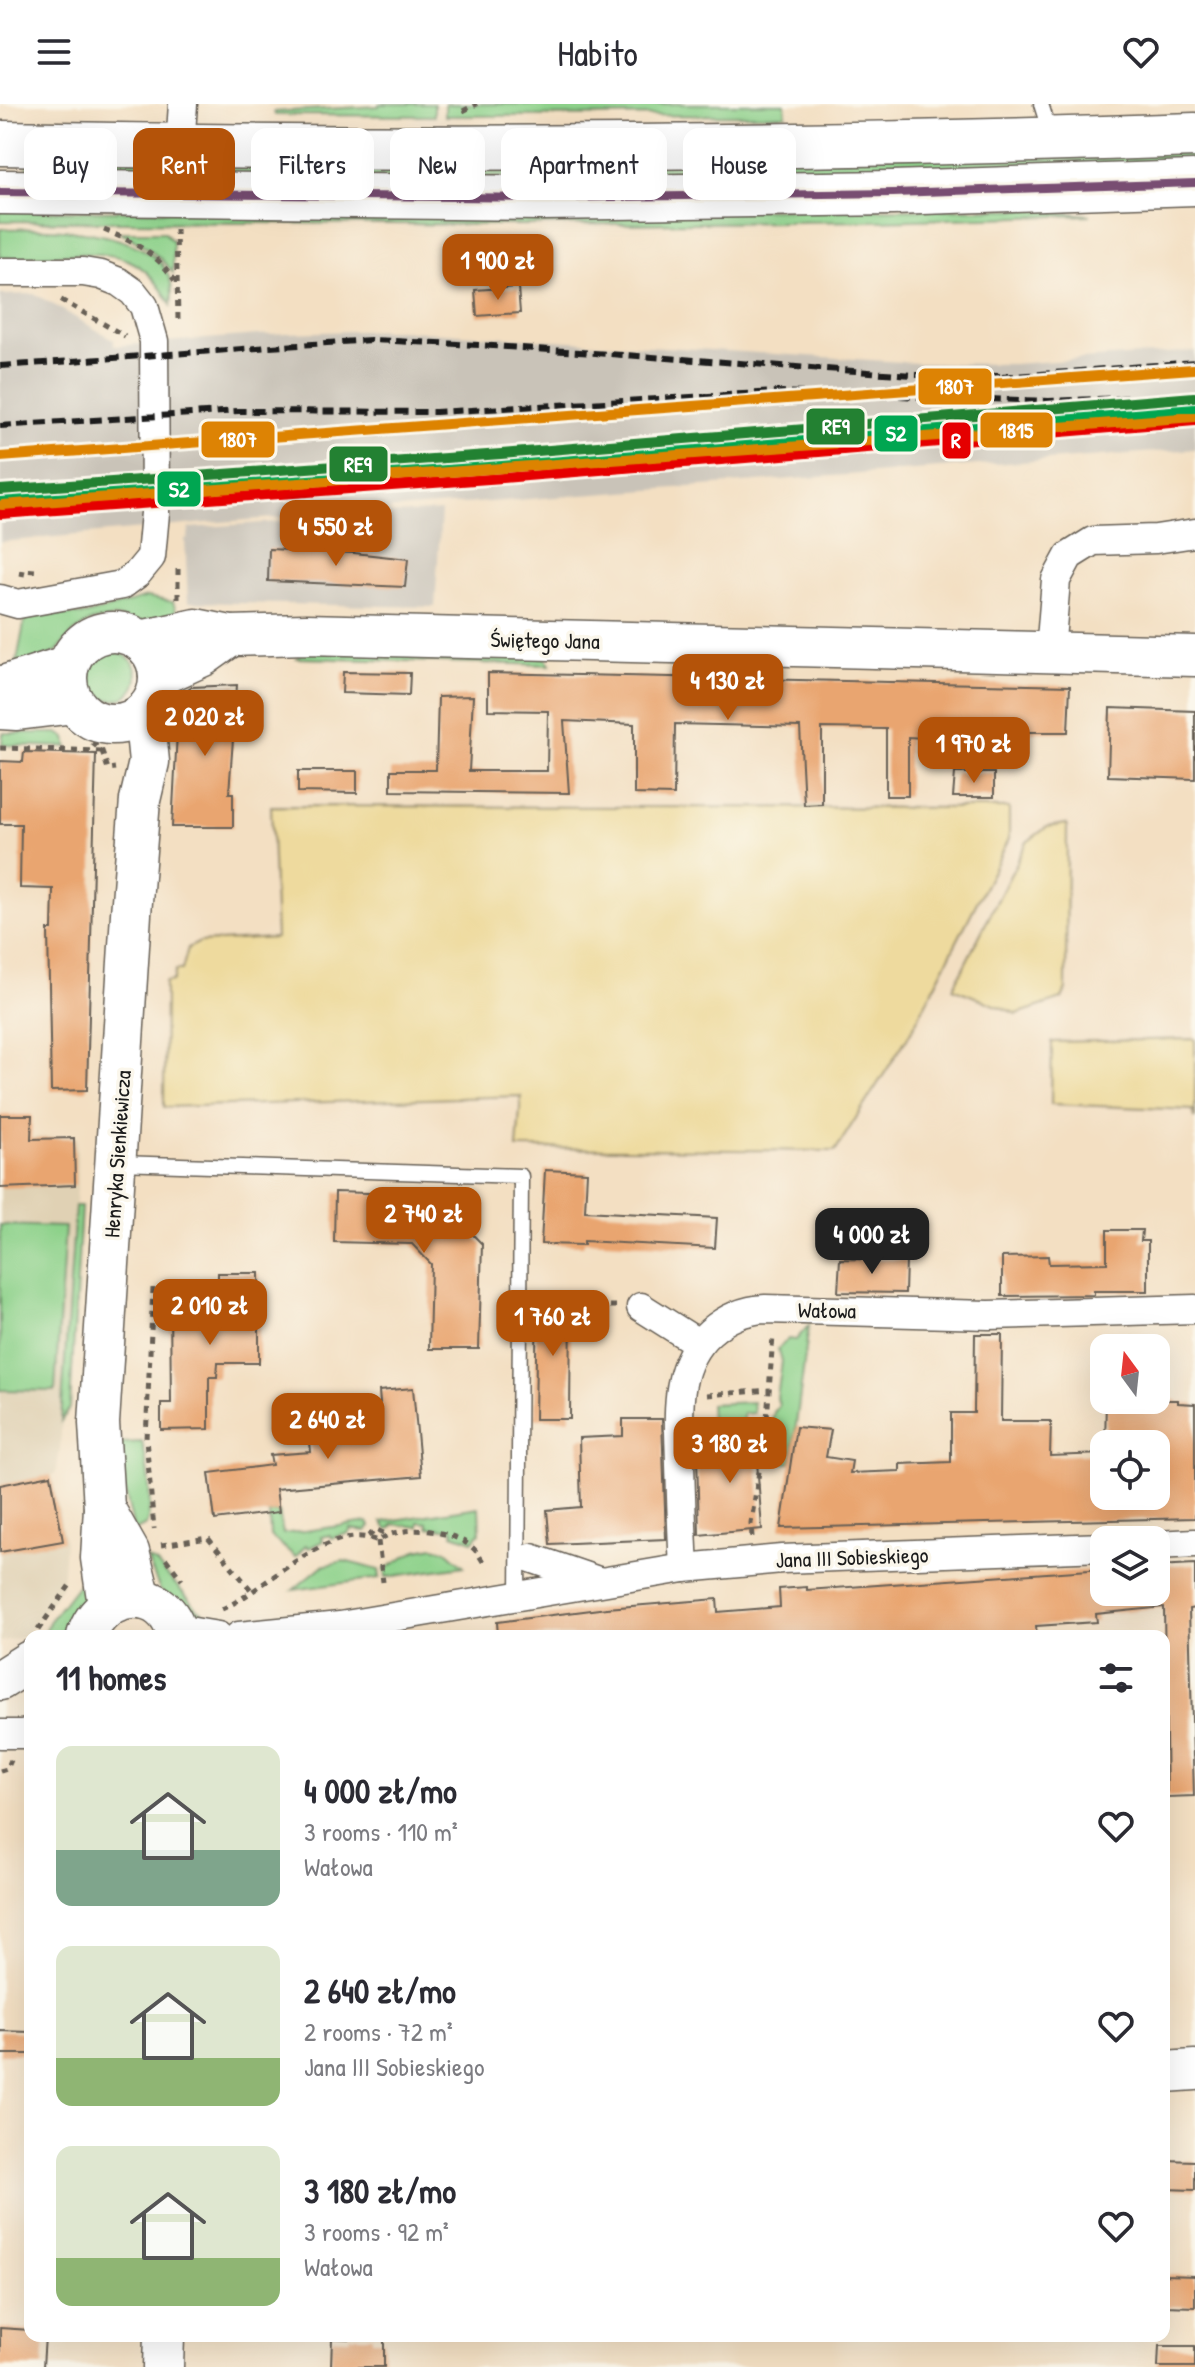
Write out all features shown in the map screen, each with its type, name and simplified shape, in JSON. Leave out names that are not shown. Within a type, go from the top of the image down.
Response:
[{"type":"main road","points":[[235,147],[517,149],[1047,122],[1195,135]]},
{"type":"main road","points":[[0,143],[133,146]]},
{"type":"main road","points":[[0,192],[542,198],[877,193],[1195,183]]},
{"type":"street","points":[[181,128],[183,104]]},
{"type":"street","points":[[0,599],[18,604],[122,585],[137,574],[151,557],[155,513],[154,341],[144,306],[133,292],[119,282],[83,272],[6,272]]},
{"type":"street","points":[[1050,652],[1056,580],[1069,556],[1093,541],[1156,539],[1195,533]]},
{"type":"street","points":[[0,587],[20,585],[56,596]]},
{"type":"street","name":"Świętego Jana","points":[[140,641],[196,629],[231,636],[337,635],[1195,656]]},
{"type":"street","points":[[105,732],[75,652],[85,641],[98,634],[127,634],[150,650],[159,676],[203,656],[231,636]]},
{"type":"street","name":"Henryka Sienkiewicza","points":[[112,1613],[129,1552],[104,1508],[99,1423],[116,1163],[105,732],[153,702],[159,676]]},
{"type":"street","points":[[0,687],[105,732]]},
{"type":"street","points":[[0,709],[17,710],[105,732]]},
{"type":"street","points":[[641,1307],[698,1343],[688,1360],[680,1396],[684,1568]]},
{"type":"street","name":"Wałowa","points":[[698,1343],[731,1317],[750,1310],[989,1315],[1195,1309]]},
{"type":"street","points":[[1170,1544],[1195,1543]]},
{"type":"street","name":"Jana III Sobieskiego","points":[[300,1630],[340,1626],[684,1568],[755,1561],[1090,1548]]},
{"type":"street","name":"Jana III Sobieskiego","points":[[531,1558],[601,1582]]},
{"type":"street","points":[[112,1613],[156,1605],[168,1615],[175,1630]]},
{"type":"street","points":[[186,1630],[221,1623]]},
{"type":"street","points":[[0,1680],[24,1665]]},
{"type":"street","points":[[0,1680],[24,1682]]},
{"type":"street","points":[[0,1734],[24,1734]]},
{"type":"street","points":[[1170,2072],[1195,2070]]},
{"type":"street","points":[[163,2367],[164,2342]]},
{"type":"lane","points":[[116,1163],[521,1176],[518,1597]]},
{"type":"path","points":[[95,227],[142,247],[166,267],[177,283]]},
{"type":"path","points":[[6,272],[130,339]]},
{"type":"path","points":[[179,552],[177,596],[182,611]]},
{"type":"path","points":[[0,748],[105,732]]},
{"type":"path","points":[[153,1288],[146,1439],[155,1531]]},
{"type":"path","points":[[536,1306],[641,1307]]},
{"type":"path","points":[[755,1561],[751,1523],[770,1390],[775,1309]]},
{"type":"path","points":[[680,1396],[770,1390]]},
{"type":"path","points":[[221,1623],[252,1591],[317,1548],[368,1536],[377,1530],[386,1534],[418,1530],[443,1534],[473,1548],[485,1565]]},
{"type":"path","points":[[378,1541],[386,1534]]},
{"type":"path","points":[[368,1536],[378,1541]]},
{"type":"path","points":[[156,1546],[208,1538],[252,1591]]},
{"type":"path","points":[[378,1541],[383,1582]]},
{"type":"shaded area","points":[[35,294],[114,340],[114,346],[285,333],[397,330],[918,363],[1013,364],[1195,351],[1195,449],[208,523],[0,542],[0,295]]},
{"type":"shaded area","points":[[441,511],[435,607],[188,602],[185,539],[188,538],[189,528]]},
{"type":"shaded area","points":[[77,1137],[77,1188],[60,1448],[56,1473],[52,1475],[65,1542],[62,1586],[30,1630],[24,1630],[24,1636],[0,1642],[0,1138]]},
{"type":"green space","points":[[434,104],[434,116],[275,115],[274,112],[379,106]]},
{"type":"green space","points":[[445,104],[785,104],[786,115],[445,116]]},
{"type":"green space","points":[[1195,147],[1195,170],[1022,176],[796,177],[796,151]]},
{"type":"green space","points":[[667,153],[683,153],[683,177],[667,177]]},
{"type":"green space","points":[[485,155],[501,155],[501,178],[485,178]]},
{"type":"green space","points":[[374,156],[390,156],[390,178],[374,178]]},
{"type":"green space","points":[[235,158],[251,158],[251,178],[235,178]]},
{"type":"green space","points":[[117,159],[133,159],[133,179],[117,179]]},
{"type":"green space","points":[[1025,209],[1090,215],[523,225],[0,221],[0,211]]},
{"type":"green space","points":[[0,229],[80,232],[110,237],[136,246],[157,260],[170,279],[171,305],[141,267],[117,257],[87,254],[0,258]]},
{"type":"green space","points":[[118,232],[164,232],[173,242],[173,273],[148,249]]},
{"type":"green space","points":[[147,597],[173,602],[178,616],[145,624],[116,617],[89,622],[74,632],[56,652],[15,671],[26,614],[86,615]]},
{"type":"green space","points":[[301,651],[545,657],[550,665],[297,658]]},
{"type":"green space","points":[[113,652],[130,659],[137,676],[130,693],[113,700],[96,693],[89,676],[96,659]]},
{"type":"green space","points":[[3,733],[58,733],[66,738],[68,747],[2,745]]},
{"type":"green space","points":[[75,1206],[81,1206],[70,1408],[61,1421]]},
{"type":"green space","points":[[0,1225],[65,1227],[55,1391],[0,1390]]},
{"type":"green space","points":[[809,1325],[791,1463],[764,1461],[774,1412],[779,1406],[777,1398],[782,1361],[778,1349],[788,1339],[796,1340]]},
{"type":"green space","points":[[753,1402],[754,1413],[743,1414],[743,1421],[732,1423],[734,1450],[695,1452],[694,1441],[717,1439],[710,1404]]},
{"type":"green space","points":[[142,1442],[150,1496],[146,1525],[134,1531],[116,1450],[121,1443]]},
{"type":"green space","points":[[479,1507],[480,1533],[473,1541],[453,1534],[454,1530],[428,1527],[428,1523],[419,1522],[419,1527],[393,1524],[392,1528],[387,1529],[382,1522]]},
{"type":"green space","points":[[279,1512],[283,1534],[368,1522],[370,1526],[366,1531],[350,1529],[350,1533],[322,1537],[323,1541],[309,1548],[306,1545],[296,1557],[270,1536],[269,1513]]},
{"type":"green space","points":[[434,1547],[447,1551],[464,1566],[386,1577],[385,1569],[417,1550]]},
{"type":"green space","points":[[147,1559],[156,1563],[198,1609],[207,1615],[220,1617],[222,1625],[197,1620],[160,1590]]},
{"type":"green space","points":[[344,1561],[379,1570],[380,1578],[293,1590],[322,1566]]},
{"type":"green space","points":[[91,1568],[88,1590],[78,1613],[62,1630],[46,1630]]},
{"type":"sand","points":[[271,806],[1009,808],[1009,839],[912,1030],[835,1151],[517,1148],[521,1096],[164,1107],[165,982],[173,981],[176,970],[182,970],[188,948],[200,942],[276,938]]},
{"type":"sand","points":[[1067,824],[1066,989],[1062,999],[1017,1014],[953,988],[1027,842],[1047,827]]},
{"type":"sand","points":[[1195,1039],[1195,1119],[1193,1110],[1051,1104],[1052,1042]]},
{"type":"building","points":[[518,287],[520,313],[477,316],[475,290]]},
{"type":"building","points":[[269,549],[408,559],[405,587],[268,581]]},
{"type":"building","points":[[343,672],[410,673],[409,695],[342,693]]},
{"type":"building","points":[[488,673],[1070,686],[1068,732],[957,732],[957,740],[908,737],[908,796],[886,796],[886,729],[822,728],[822,804],[804,805],[800,727],[675,724],[674,795],[634,794],[634,724],[564,721],[569,793],[391,791],[391,770],[436,770],[438,697],[473,696],[469,771],[547,771],[548,711],[488,710]]},
{"type":"building","points":[[237,685],[229,793],[233,793],[233,827],[172,827],[179,695],[191,687]]},
{"type":"building","points":[[1110,708],[1195,711],[1195,779],[1108,776]]},
{"type":"building","points":[[24,752],[96,754],[87,1090],[51,1091],[48,930],[52,930],[53,889],[20,888],[21,824],[0,824],[0,761],[23,762]]},
{"type":"building","points":[[298,771],[357,771],[357,793],[298,792]]},
{"type":"building","points":[[955,773],[994,773],[994,797],[953,797]]},
{"type":"building","points":[[0,1115],[32,1115],[31,1139],[74,1138],[75,1185],[0,1188]]},
{"type":"building","points":[[545,1170],[587,1172],[585,1211],[717,1218],[715,1248],[584,1241],[584,1245],[541,1244]]},
{"type":"building","points":[[335,1192],[434,1195],[482,1244],[479,1349],[429,1349],[431,1264],[412,1244],[334,1242]]},
{"type":"building","points":[[1107,1230],[1142,1230],[1141,1241],[1148,1241],[1148,1291],[1002,1296],[1002,1257],[1048,1256],[1049,1264],[1107,1263]]},
{"type":"building","points":[[840,1259],[906,1260],[905,1293],[838,1292]]},
{"type":"building","points":[[218,1273],[259,1273],[259,1363],[218,1363],[217,1377],[209,1377],[209,1429],[161,1430],[161,1403],[171,1403],[170,1302],[218,1301]]},
{"type":"building","points":[[537,1296],[571,1297],[570,1419],[535,1419]]},
{"type":"building","points":[[975,1334],[1002,1334],[1001,1421],[1051,1421],[1050,1456],[1090,1455],[1090,1510],[1170,1510],[1170,1430],[1105,1430],[1106,1414],[1170,1414],[1170,1400],[1195,1404],[1195,1518],[781,1528],[796,1427],[831,1430],[826,1457],[852,1461],[850,1473],[900,1471],[900,1464],[951,1462],[951,1413],[974,1413]]},
{"type":"building","points":[[413,1388],[421,1476],[276,1489],[279,1512],[215,1520],[209,1473],[272,1465],[270,1455],[311,1452],[309,1432],[374,1426],[372,1404],[380,1403],[379,1391]]},
{"type":"building","points":[[623,1419],[662,1419],[666,1539],[550,1544],[547,1510],[581,1507],[579,1438],[623,1436]]},
{"type":"building","points":[[754,1421],[762,1529],[699,1535],[697,1452],[734,1450],[732,1422]]},
{"type":"building","points":[[51,1475],[63,1541],[0,1552],[0,1485]]},
{"type":"building","points":[[1195,1564],[1195,1608],[1189,1609],[1194,1796],[1170,1797],[1170,1630],[1164,1630],[1164,1607],[1096,1614],[1097,1622],[1036,1626],[1036,1630],[498,1630],[497,1622],[607,1608],[717,1599],[718,1612],[780,1607],[779,1589],[807,1587],[807,1590],[1090,1570],[1090,1606],[1170,1606],[1170,1565]]},
{"type":"building","points":[[0,2031],[24,2032],[24,2054],[0,2054]]},
{"type":"building","points":[[1170,2160],[1195,2161],[1195,2190],[1170,2189]]},
{"type":"building","points":[[1170,2275],[1195,2276],[1195,2307],[1170,2306]]},
{"type":"building","points":[[0,2328],[24,2330],[24,2342],[45,2342],[43,2367],[0,2367]]},
{"type":"building","points":[[332,2342],[384,2342],[384,2367],[331,2367]]},
{"type":"building","points":[[1159,2346],[1195,2346],[1195,2367],[1158,2367]]},
{"type":"railway","points":[[0,366],[371,340],[912,375],[1012,376]]},
{"type":"railway","points":[[1002,377],[1195,362]]},
{"type":"railway","points":[[0,426],[239,411],[436,412],[777,392],[1049,401],[1141,397]]},
{"type":"transit line","points":[[0,192],[542,198],[893,193],[1195,183]]},
{"type":"transit line","name":"1807","points":[[0,457],[1193,369]]},
{"type":"transit line","name":"RE9","points":[[0,490],[501,454],[1194,397]]},
{"type":"transit line","name":"S2","points":[[0,502],[502,466],[1195,409]]},
{"type":"transit line","name":"1815","points":[[2,505],[1195,417]]},
{"type":"transit line","name":"R","points":[[1,514],[503,478],[1195,421]]}]
